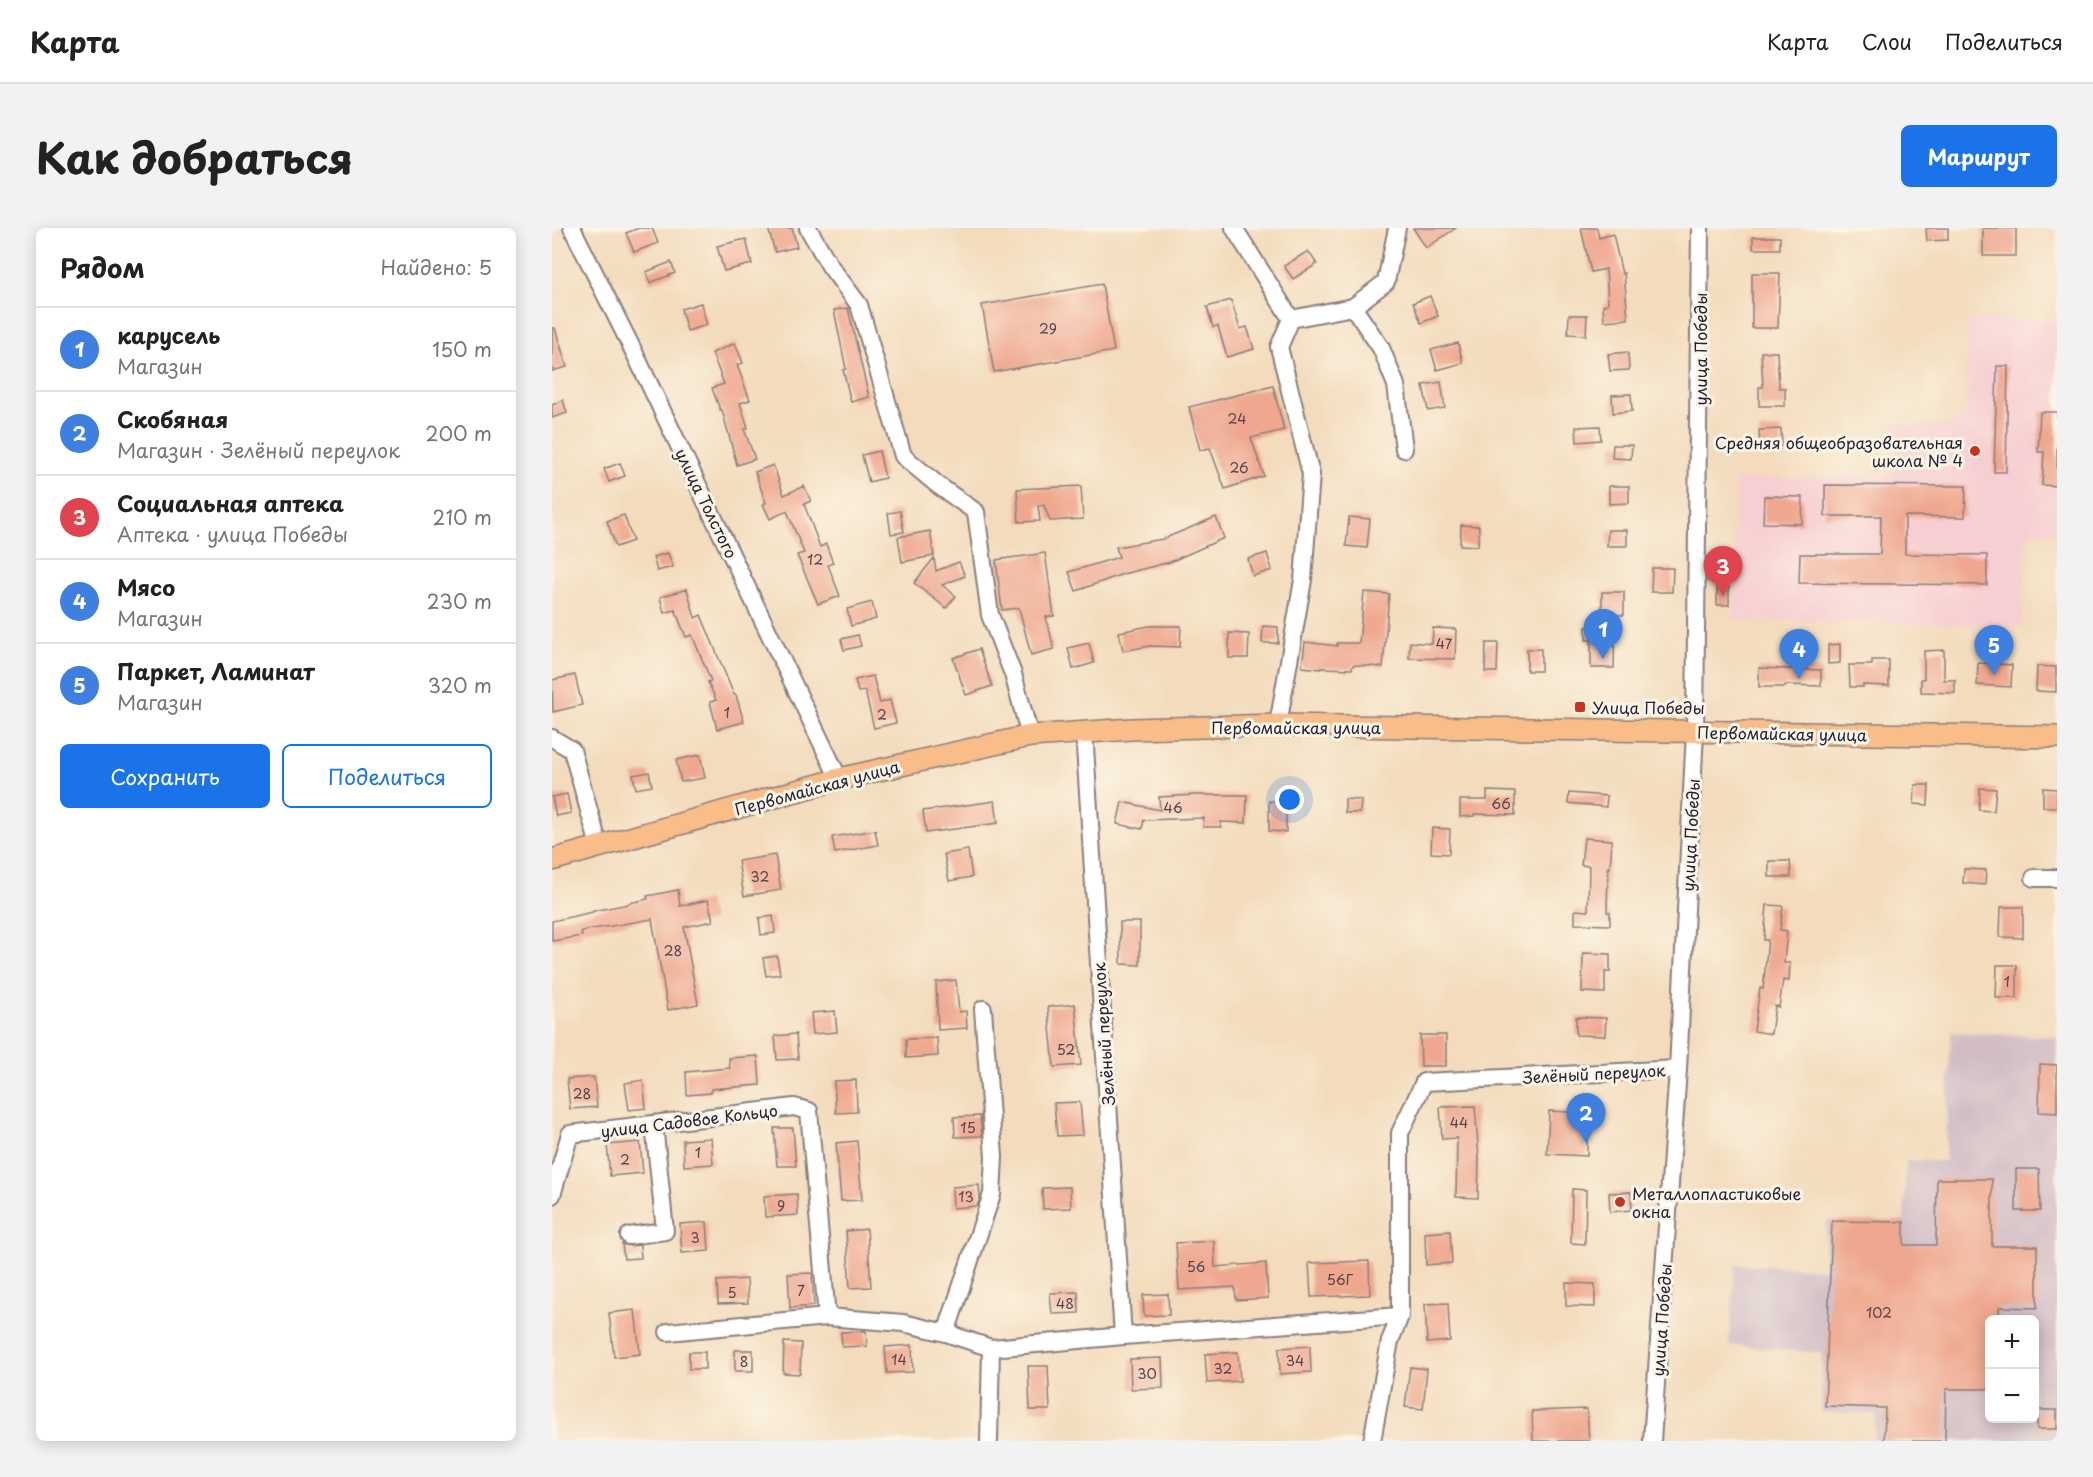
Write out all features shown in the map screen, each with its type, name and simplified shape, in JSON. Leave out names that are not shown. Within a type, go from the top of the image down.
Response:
[{"type":"main road","name":"Первомайская улица","points":[[552,860],[839,779],[1030,736],[1084,731],[1278,725],[2057,736]]},
{"type":"street","name":"улица Толстого","points":[[572,228],[617,316],[839,779]]},
{"type":"street","points":[[808,228],[830,266],[860,305],[903,456],[939,486],[976,512],[990,615],[1013,674],[1030,736]]},
{"type":"street","points":[[1234,228],[1291,319]]},
{"type":"street","points":[[1291,319],[1353,307],[1386,282],[1397,228]]},
{"type":"street","name":"улица Победы","points":[[1652,1441],[1678,1069],[1695,731],[1700,228]]},
{"type":"street","points":[[1353,307],[1381,348],[1396,385],[1404,449]]},
{"type":"street","points":[[1278,725],[1303,580],[1311,474],[1279,347],[1291,319]]},
{"type":"street","name":"Зелёный переулок","points":[[1084,731],[1123,1336]]},
{"type":"street","points":[[552,738],[572,750],[599,846]]},
{"type":"street","points":[[2034,878],[2057,878]]},
{"type":"street","points":[[946,1333],[992,1194],[994,1157],[983,1009]]},
{"type":"street","name":"Зелёный переулок","points":[[1371,1441],[1390,1341],[1400,1316],[1400,1133],[1424,1082],[1678,1069]]},
{"type":"street","name":"улица Садовое Кольцо","points":[[552,1196],[570,1134],[794,1107],[809,1111],[827,1317]]},
{"type":"street","points":[[629,1236],[665,1231],[654,1124]]},
{"type":"street","points":[[668,1332],[827,1317],[903,1323],[946,1333],[991,1348],[1400,1316]]},
{"type":"street","points":[[989,1441],[991,1348]]},
{"type":"shaded area","name":"Средняя общеобразовательная школа № 4","points":[[1967,319],[2057,320],[2057,534],[2027,533],[2022,626],[1734,620],[1735,479],[1892,476],[1894,424],[1949,426],[1966,416]]},
{"type":"shaded area","points":[[1951,1032],[2057,1037],[2057,1441],[1874,1441],[1876,1414],[1821,1412],[1822,1353],[1729,1345],[1735,1264],[1825,1269],[1827,1221],[1904,1221],[1906,1161],[1945,1161]]},
{"type":"building","points":[[639,228],[652,228],[658,243],[634,252],[626,233]]},
{"type":"building","points":[[768,228],[792,228],[797,247],[775,252]]},
{"type":"building","points":[[1413,228],[1456,228],[1426,248]]},
{"type":"building","points":[[1581,228],[1597,228],[1599,238],[1613,234],[1622,274],[1624,273],[1628,319],[1604,321],[1603,305],[1608,304],[1606,269],[1591,272]]},
{"type":"building","points":[[1926,228],[1948,228],[1948,240],[1927,241]]},
{"type":"building","points":[[1983,228],[2016,228],[2016,256],[1983,256]]},
{"type":"building","points":[[1753,237],[1780,237],[1780,249],[1753,249]]},
{"type":"building","points":[[746,239],[752,264],[724,271],[717,246]]},
{"type":"building","points":[[1308,251],[1317,264],[1293,279],[1284,266]]},
{"type":"building","points":[[671,262],[675,273],[650,283],[646,272]]},
{"type":"building","points":[[1752,273],[1780,273],[1778,328],[1752,328]]},
{"type":"building","points":[[1102,284],[1114,351],[994,372],[982,305]]},
{"type":"building","points":[[1430,296],[1438,316],[1421,323],[1413,303]]},
{"type":"building","points":[[1231,300],[1240,329],[1247,327],[1254,349],[1227,357],[1218,326],[1213,327],[1207,307]]},
{"type":"building","points":[[701,303],[707,325],[687,331],[681,309]]},
{"type":"building","points":[[848,308],[869,397],[851,402],[843,370],[846,369],[834,310]]},
{"type":"building","points":[[1569,315],[1587,315],[1586,335],[1568,334]]},
{"type":"building","points":[[552,328],[555,328],[567,367],[552,371]]},
{"type":"building","points":[[735,343],[743,363],[737,365],[750,400],[740,403],[748,428],[744,429],[755,459],[737,465],[722,410],[720,410],[712,388],[724,384],[712,353]]},
{"type":"building","points":[[1458,343],[1463,363],[1437,370],[1431,350]]},
{"type":"building","points":[[1628,352],[1629,370],[1610,371],[1608,354]]},
{"type":"building","points":[[1761,352],[1777,352],[1779,388],[1785,388],[1785,406],[1759,406],[1759,387],[1763,387]]},
{"type":"building","points":[[1997,366],[2008,366],[2006,472],[1994,472]]},
{"type":"building","points":[[1441,382],[1445,408],[1428,411],[1423,385]]},
{"type":"building","points":[[1273,386],[1284,430],[1251,438],[1264,476],[1225,489],[1210,448],[1200,450],[1189,407]]},
{"type":"building","points":[[1631,394],[1632,411],[1613,413],[1612,395]]},
{"type":"building","points":[[563,400],[567,413],[552,418],[552,405]]},
{"type":"building","points":[[2040,412],[2057,412],[2057,486],[2042,485],[2044,452],[2038,452]]},
{"type":"building","points":[[1600,426],[1601,440],[1577,442],[1576,427]]},
{"type":"building","points":[[1781,429],[1782,446],[1760,447],[1759,430]]},
{"type":"building","points":[[1613,445],[1632,445],[1631,459],[1612,458]]},
{"type":"building","points":[[879,451],[885,478],[869,482],[862,455]]},
{"type":"building","points":[[620,463],[625,476],[609,482],[604,469]]},
{"type":"building","points":[[773,465],[784,495],[804,486],[811,501],[804,504],[820,547],[826,544],[833,563],[828,565],[840,596],[818,604],[797,555],[804,553],[787,511],[770,519],[763,504],[766,503],[755,472]]},
{"type":"building","points":[[1825,485],[1966,486],[1965,517],[1905,516],[1905,554],[1987,555],[1987,585],[1799,583],[1800,554],[1880,554],[1881,516],[1825,516]]},
{"type":"building","points":[[1081,486],[1083,519],[1050,521],[1044,505],[1038,506],[1040,521],[1019,522],[1017,489]]},
{"type":"building","points":[[1609,486],[1629,486],[1629,503],[1609,504]]},
{"type":"building","points":[[1764,496],[1803,497],[1802,524],[1763,523]]},
{"type":"building","points":[[900,511],[904,532],[891,534],[888,513]]},
{"type":"building","points":[[624,515],[633,541],[616,547],[607,521]]},
{"type":"building","points":[[1216,517],[1224,538],[1170,562],[1123,574],[1076,591],[1069,572],[1119,557],[1116,547],[1163,539]]},
{"type":"building","points":[[1349,517],[1370,519],[1367,548],[1346,546]]},
{"type":"building","points":[[1461,525],[1479,526],[1478,546],[1460,545]]},
{"type":"building","points":[[1608,530],[1627,530],[1627,546],[1607,546]]},
{"type":"building","points":[[930,531],[934,556],[902,562],[898,537]]},
{"type":"building","points":[[668,553],[673,567],[657,571],[653,557]]},
{"type":"building","points":[[1045,553],[1054,616],[1046,617],[1054,649],[1031,655],[1019,608],[1002,610],[996,560]]},
{"type":"building","points":[[1267,553],[1272,570],[1253,576],[1248,559]]},
{"type":"building","points":[[934,558],[936,571],[959,562],[965,576],[942,585],[956,596],[946,608],[914,583]]},
{"type":"building","points":[[1652,568],[1673,568],[1672,592],[1651,592]]},
{"type":"building","points":[[1717,587],[1729,587],[1729,605],[1717,605]]},
{"type":"building","points":[[687,589],[695,618],[701,615],[734,695],[736,695],[744,722],[717,729],[710,702],[716,700],[708,682],[711,681],[692,635],[686,637],[675,610],[664,613],[660,597]]},
{"type":"building","points":[[1364,592],[1389,594],[1383,667],[1353,665],[1352,669],[1321,669],[1302,667],[1305,642],[1337,646],[1337,643],[1359,643]]},
{"type":"building","points":[[1602,592],[1624,592],[1624,615],[1615,615],[1614,668],[1591,668],[1591,640],[1586,640],[1586,627],[1602,627]]},
{"type":"building","points":[[872,602],[876,619],[851,626],[847,609]]},
{"type":"building","points":[[1149,626],[1181,626],[1180,647],[1150,646],[1123,651],[1119,632]]},
{"type":"building","points":[[1263,626],[1278,627],[1278,643],[1262,643]]},
{"type":"building","points":[[1433,628],[1456,629],[1455,659],[1409,658],[1410,642],[1432,644]]},
{"type":"building","points":[[1229,633],[1249,634],[1248,658],[1229,658]]},
{"type":"building","points":[[858,635],[861,646],[844,650],[841,639]]},
{"type":"building","points":[[1089,643],[1094,663],[1073,669],[1068,648]]},
{"type":"building","points":[[1486,643],[1498,643],[1497,672],[1485,672]]},
{"type":"building","points":[[1840,644],[1840,663],[1828,664],[1828,645]]},
{"type":"building","points":[[979,649],[992,686],[966,695],[953,658]]},
{"type":"building","points":[[1527,649],[1541,649],[1541,671],[1527,671]]},
{"type":"building","points":[[1944,650],[1944,680],[1955,680],[1955,693],[1921,692],[1921,679],[1924,679],[1924,651]]},
{"type":"building","points":[[1872,660],[1889,660],[1889,686],[1850,687],[1849,665],[1872,665]]},
{"type":"building","points":[[1978,663],[2012,665],[2011,687],[1977,685]]},
{"type":"building","points":[[2037,666],[2056,667],[2056,692],[2036,691]]},
{"type":"building","points":[[1759,668],[1821,670],[1821,686],[1759,687]]},
{"type":"building","points":[[575,675],[582,705],[553,712],[552,680]]},
{"type":"building","points":[[873,676],[880,703],[890,700],[896,723],[874,728],[865,691],[858,692],[855,680]]},
{"type":"building","points":[[700,755],[705,778],[681,782],[676,760]]},
{"type":"building","points":[[649,772],[652,786],[636,789],[633,775]]},
{"type":"building","points":[[1915,785],[1929,785],[1928,805],[1914,804]]},
{"type":"building","points":[[1980,788],[1996,789],[1994,811],[1979,810]]},
{"type":"building","points":[[2043,788],[2057,789],[2057,807],[2043,807]]},
{"type":"building","points":[[1487,791],[1515,792],[1515,815],[1474,814],[1474,816],[1460,817],[1460,800],[1487,800]]},
{"type":"building","points":[[1569,793],[1607,796],[1606,807],[1568,803]]},
{"type":"building","points":[[567,794],[571,813],[556,816],[552,797]]},
{"type":"building","points":[[1247,795],[1246,823],[1221,822],[1221,827],[1203,827],[1204,818],[1144,820],[1142,829],[1117,824],[1122,802],[1160,810],[1159,797]]},
{"type":"building","points":[[1345,799],[1361,800],[1360,813],[1345,813]]},
{"type":"building","points":[[995,801],[998,823],[926,833],[923,811]]},
{"type":"building","points":[[1269,801],[1286,801],[1286,832],[1269,831]]},
{"type":"building","points":[[1432,828],[1450,829],[1449,854],[1431,853]]},
{"type":"building","points":[[875,830],[878,845],[835,853],[832,837]]},
{"type":"building","points":[[1584,838],[1612,840],[1610,868],[1608,867],[1607,912],[1610,912],[1610,925],[1575,924],[1575,910],[1588,911],[1589,866],[1581,865]]},
{"type":"building","points":[[968,850],[972,877],[949,881],[944,854]]},
{"type":"building","points":[[775,855],[781,890],[744,896],[738,861]]},
{"type":"building","points":[[1769,861],[1790,861],[1791,877],[1769,877]]},
{"type":"building","points":[[1964,869],[1986,870],[1985,885],[1963,883]]},
{"type":"building","points":[[678,890],[680,906],[708,900],[713,921],[684,927],[698,1004],[668,1010],[652,919],[581,931],[582,936],[552,941],[552,921],[629,904],[648,899],[647,896]]},
{"type":"building","points":[[1767,905],[1783,906],[1780,930],[1787,931],[1784,963],[1790,963],[1789,981],[1783,980],[1779,1007],[1775,1006],[1771,1034],[1754,1031],[1760,988],[1763,989],[1768,940],[1764,940]]},
{"type":"building","points":[[2001,907],[2023,907],[2023,938],[2000,937]]},
{"type":"building","points":[[773,916],[775,933],[761,935],[759,918]]},
{"type":"building","points":[[1120,922],[1140,922],[1140,965],[1121,964]]},
{"type":"building","points":[[1583,953],[1610,954],[1610,972],[1605,972],[1605,993],[1582,992]]},
{"type":"building","points":[[777,956],[780,974],[766,976],[763,958]]},
{"type":"building","points":[[1997,965],[2017,965],[2017,998],[1996,998]]},
{"type":"building","points":[[956,980],[959,1012],[966,1011],[967,1028],[938,1030],[936,982]]},
{"type":"building","points":[[1075,1004],[1081,1065],[1054,1067],[1048,1007]]},
{"type":"building","points":[[835,1011],[837,1032],[813,1034],[811,1013]]},
{"type":"building","points":[[1576,1017],[1606,1018],[1605,1036],[1576,1035]]},
{"type":"building","points":[[796,1034],[798,1059],[777,1060],[775,1036]]},
{"type":"building","points":[[1420,1035],[1446,1035],[1446,1066],[1421,1066]]},
{"type":"building","points":[[937,1038],[938,1056],[906,1058],[906,1039]]},
{"type":"building","points":[[758,1056],[760,1085],[711,1089],[711,1093],[687,1095],[686,1072],[730,1068],[729,1058]]},
{"type":"building","points":[[2040,1064],[2057,1065],[2057,1113],[2039,1112]]},
{"type":"building","points":[[594,1077],[597,1107],[570,1109],[567,1079]]},
{"type":"building","points":[[643,1080],[646,1108],[629,1110],[625,1083]]},
{"type":"building","points":[[856,1080],[857,1112],[836,1113],[834,1081]]},
{"type":"building","points":[[1080,1102],[1083,1135],[1057,1136],[1054,1103]]},
{"type":"building","points":[[1475,1106],[1479,1158],[1478,1198],[1456,1197],[1457,1138],[1442,1139],[1440,1107]]},
{"type":"building","points":[[1549,1111],[1588,1113],[1587,1156],[1547,1154]]},
{"type":"building","points":[[980,1116],[982,1136],[955,1137],[954,1117]]},
{"type":"building","points":[[774,1128],[793,1128],[796,1166],[777,1166]]},
{"type":"building","points":[[711,1138],[713,1164],[684,1166],[683,1140]]},
{"type":"building","points":[[857,1141],[862,1200],[841,1201],[836,1143]]},
{"type":"building","points":[[640,1142],[643,1173],[610,1176],[607,1145]]},
{"type":"building","points":[[2016,1169],[2039,1169],[2040,1211],[2016,1211]]},
{"type":"building","points":[[1937,1179],[1992,1179],[1992,1246],[2037,1246],[2037,1308],[1999,1307],[1999,1315],[1985,1315],[1985,1389],[1946,1389],[1945,1441],[1884,1441],[1885,1408],[1825,1406],[1832,1221],[1904,1222],[1904,1245],[1936,1245]]},
{"type":"building","points":[[979,1185],[980,1198],[977,1206],[953,1208],[952,1187]]},
{"type":"building","points":[[1070,1187],[1071,1208],[1043,1209],[1042,1188]]},
{"type":"building","points":[[1572,1189],[1586,1190],[1585,1244],[1571,1243]]},
{"type":"building","name":"Металлопластиковые окна","points":[[1631,1192],[1632,1210],[1610,1212],[1609,1193]]},
{"type":"building","points":[[797,1194],[798,1215],[765,1217],[764,1196]]},
{"type":"building","points":[[707,1222],[709,1251],[682,1253],[680,1224]]},
{"type":"building","points":[[867,1229],[871,1287],[850,1288],[846,1231]]},
{"type":"building","points":[[1450,1231],[1452,1263],[1426,1265],[1425,1233]]},
{"type":"building","points":[[1214,1241],[1215,1267],[1266,1263],[1268,1298],[1236,1300],[1235,1287],[1179,1290],[1176,1243]]},
{"type":"building","points":[[622,1244],[640,1245],[641,1258],[624,1259]]},
{"type":"building","points":[[1369,1261],[1370,1295],[1311,1297],[1309,1263]]},
{"type":"building","points":[[812,1273],[814,1306],[790,1308],[788,1274]]},
{"type":"building","points":[[747,1279],[748,1303],[718,1304],[717,1281]]},
{"type":"building","points":[[1566,1283],[1595,1284],[1595,1307],[1566,1306]]},
{"type":"building","points":[[1078,1292],[1079,1313],[1052,1314],[1050,1293]]},
{"type":"building","points":[[1168,1294],[1169,1315],[1144,1316],[1143,1295]]},
{"type":"building","points":[[1448,1303],[1450,1341],[1427,1343],[1425,1304]]},
{"type":"building","points":[[635,1310],[640,1354],[614,1357],[609,1313]]},
{"type":"building","points":[[866,1331],[867,1346],[842,1347],[841,1332]]},
{"type":"building","points":[[784,1342],[801,1343],[800,1374],[783,1373]]},
{"type":"building","points":[[912,1345],[913,1372],[887,1373],[885,1347]]},
{"type":"building","points":[[1310,1346],[1311,1372],[1280,1374],[1279,1348]]},
{"type":"building","points":[[735,1350],[753,1350],[753,1371],[735,1371]]},
{"type":"building","points":[[689,1352],[705,1352],[705,1369],[689,1369]]},
{"type":"building","points":[[1238,1352],[1240,1381],[1207,1383],[1205,1354]]},
{"type":"building","points":[[1162,1358],[1163,1388],[1131,1389],[1130,1359]]},
{"type":"building","points":[[1028,1366],[1048,1366],[1050,1410],[1030,1410]]},
{"type":"building","points":[[1410,1367],[1427,1369],[1423,1409],[1405,1407]]},
{"type":"building","points":[[1587,1409],[1589,1441],[1533,1441],[1532,1411]]},
{"type":"building","points":[[2039,1410],[2057,1410],[2057,1429],[2037,1429]]},
{"type":"place","name":"Средняя общеобразовательная школа № 4","points":[[1975,451]]},
{"type":"place","name":"Социальная аптека","points":[[1723,596]]},
{"type":"place","name":"карусель","points":[[1603,659]]},
{"type":"place","name":"Паркет, Ламинат","points":[[1994,675]]},
{"type":"place","name":"Мясо","points":[[1799,679]]},
{"type":"place","name":"Улица Победы","points":[[1580,707]]},
{"type":"place","name":"Скобяная","points":[[1586,1143]]},
{"type":"place","name":"Металлопластиковые окна","points":[[1620,1202]]}]
